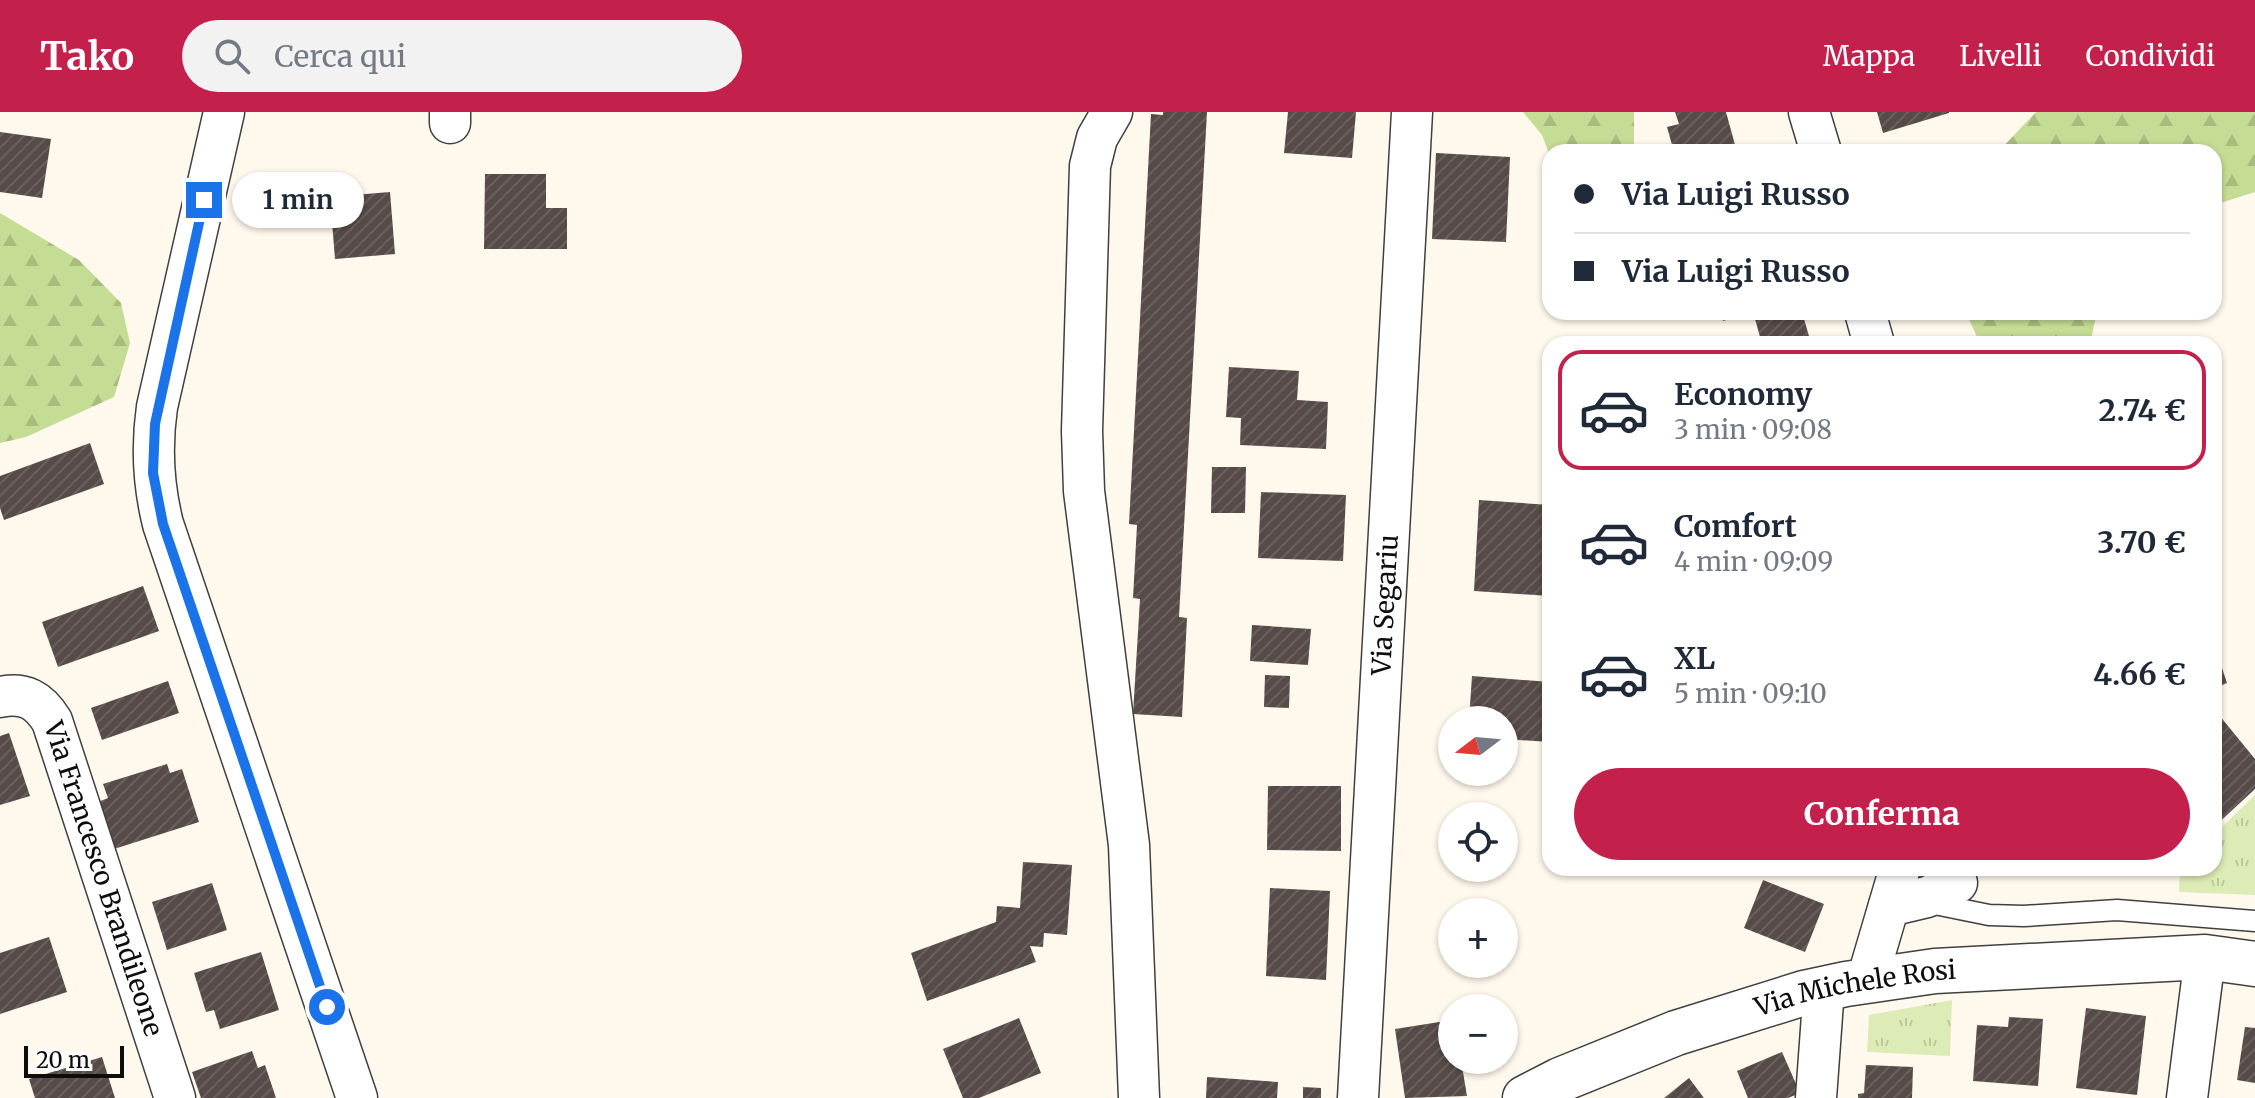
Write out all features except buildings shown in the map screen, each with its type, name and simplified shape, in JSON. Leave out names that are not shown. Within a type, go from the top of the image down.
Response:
[{"type":"street","points":[[224,112],[157,407],[152,456],[156,491],[163,524],[357,1098]]},
{"type":"street","points":[[1112,112],[1097,138],[1089,175],[1082,459],[1086,520],[1129,845],[1139,1098]]},
{"type":"street","name":"Via Segariu","points":[[1358,1098],[1412,112]]},
{"type":"street","points":[[1809,112],[1819,144]]},
{"type":"street","name":"Via Francesco Brandileone","points":[[0,697],[15,695],[31,698],[43,707],[52,721],[175,1098]]},
{"type":"street","points":[[1867,980],[1902,891],[1957,883]]},
{"type":"street","name":"Via Michele Rosi","points":[[2205,957],[2255,942]]},
{"type":"street","points":[[2187,1098],[2205,957]]},
{"type":"street","name":"Via Michele Rosi","points":[[1525,1098],[1560,1080],[1676,1033],[1824,988],[1867,980],[1935,971],[2205,957],[2255,964]]},
{"type":"street","points":[[1816,1098],[1824,988]]},
{"type":"lane","points":[[1902,891],[1989,915],[2117,910],[2255,921]]},
{"type":"green space","points":[[1523,112],[1634,112],[1634,144],[1545,144]]},
{"type":"green space","points":[[2036,112],[2255,112],[2255,192],[2222,202],[2222,144],[2006,144]]},
{"type":"green space","points":[[0,213],[79,260],[121,303],[130,343],[114,397],[26,437],[0,443]]},
{"type":"green space","points":[[1970,320],[2095,320],[2092,336],[1976,336]]},
{"type":"green space","points":[[2255,795],[2255,895],[2179,892],[2180,876],[2222,876],[2222,827]]},
{"type":"green space","points":[[1952,1000],[1950,1056],[1867,1052],[1869,1015]]},
{"type":"route","points":[[204,200],[157,407],[152,456],[156,491],[163,524],[327,1007]]}]
